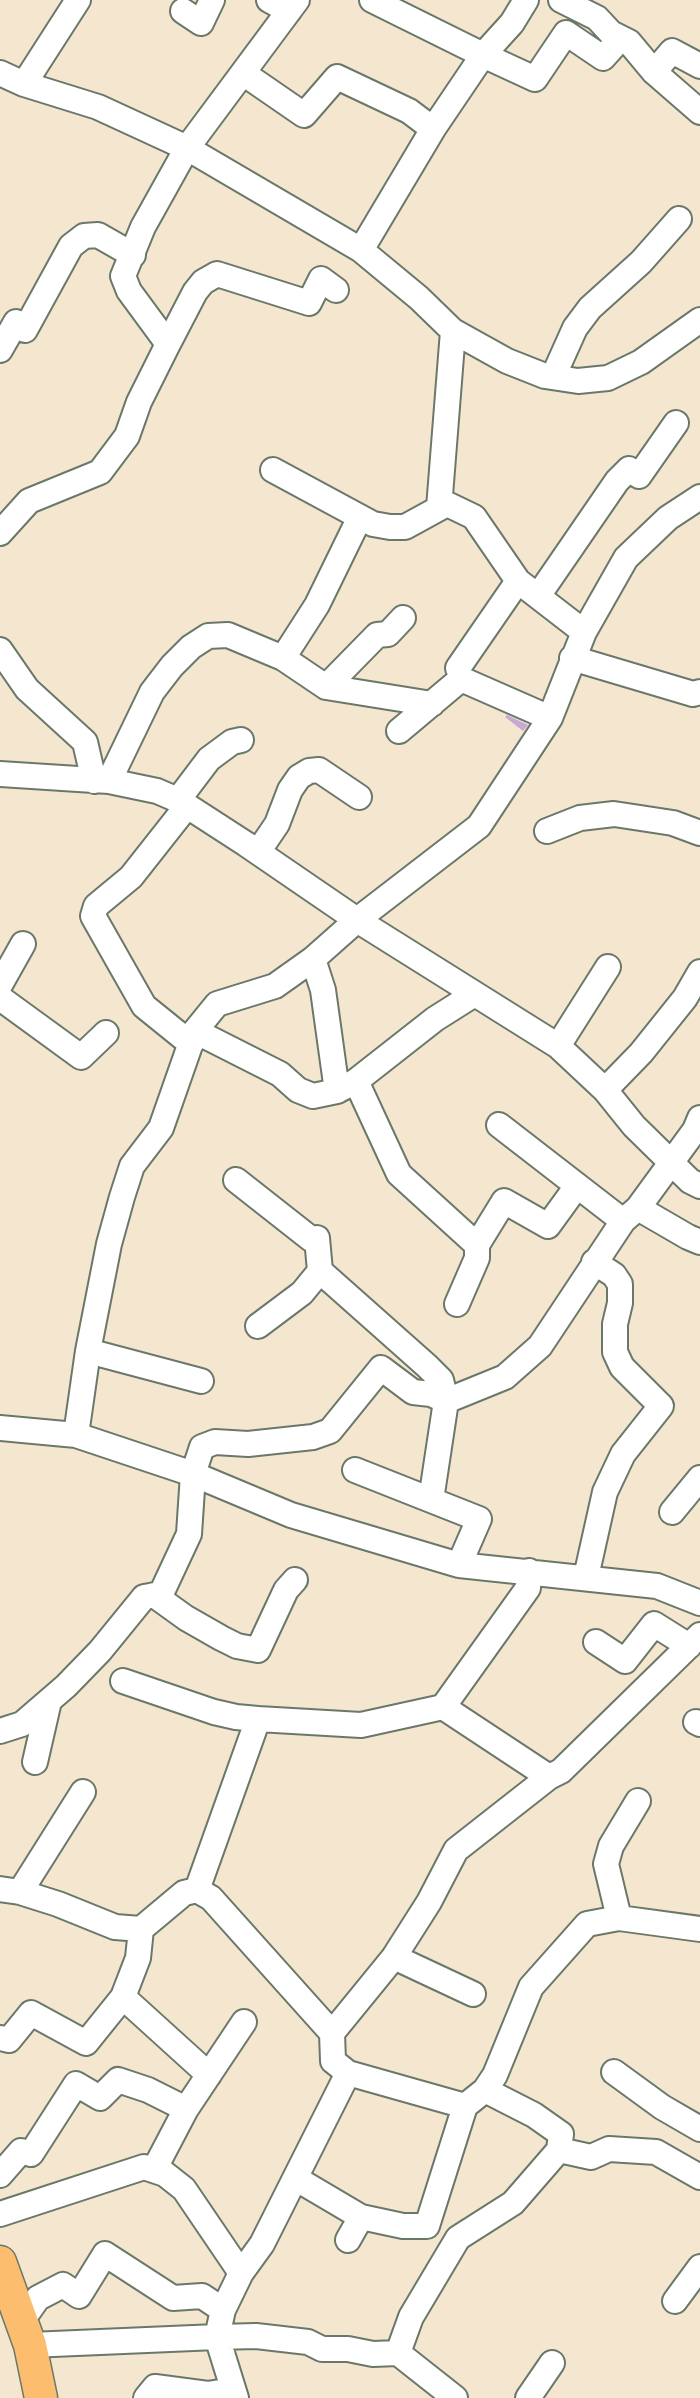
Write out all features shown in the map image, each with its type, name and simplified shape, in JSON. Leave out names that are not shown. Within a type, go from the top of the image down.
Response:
[{"type":"main road","points":[[0,2262],[25,2333],[41,2398]]},
{"type":"street","points":[[24,84],[78,0]]},
{"type":"street","points":[[183,11],[201,23],[212,0]]},
{"type":"street","points":[[372,0],[535,79],[566,33],[603,58],[621,38]]},
{"type":"street","points":[[361,250],[433,128],[483,55],[512,23],[526,0]]},
{"type":"street","points":[[561,0],[597,18],[611,33],[629,42],[654,72],[700,112]]},
{"type":"street","points":[[167,344],[129,291],[123,276],[143,227],[187,148],[243,73],[285,4]]},
{"type":"street","points":[[654,72],[672,51],[700,66]]},
{"type":"street","points":[[0,73],[24,84],[98,107],[187,148],[361,250],[419,298],[453,331],[507,361],[553,377],[578,381],[608,378],[641,362],[700,320]]},
{"type":"street","points":[[243,73],[304,115],[337,77],[409,111],[433,128]]},
{"type":"street","points":[[553,377],[575,328],[590,308],[641,262],[679,219]]},
{"type":"street","points":[[0,350],[16,322],[25,330],[71,246],[84,236],[98,234],[133,255]]},
{"type":"street","points":[[0,533],[29,501],[100,472],[127,436],[138,402],[195,292],[203,282],[217,274],[309,303],[321,279],[337,290]]},
{"type":"street","points":[[439,508],[453,331]]},
{"type":"street","points":[[538,596],[617,481],[629,469],[639,476],[676,423]]},
{"type":"street","points":[[273,470],[359,519],[373,524],[405,527],[447,504],[474,517],[518,581],[584,632]]},
{"type":"street","points":[[76,1435],[88,1351],[109,1244],[132,1166],[161,1128],[193,1037],[217,1003],[275,986],[313,959],[357,920],[478,826],[550,718],[584,632],[626,558],[668,518],[700,497]]},
{"type":"street","points":[[283,658],[317,605],[359,519]]},
{"type":"street","points":[[458,668],[518,581]]},
{"type":"street","points":[[326,687],[377,635],[388,634],[403,618]]},
{"type":"street","points":[[101,781],[152,692],[172,666],[191,647],[208,636],[228,635],[283,658],[326,687],[432,704]]},
{"type":"street","points":[[0,649],[27,689],[85,742],[101,781]]},
{"type":"street","points":[[572,658],[693,694],[700,692]]},
{"type":"street","points":[[399,731],[461,679],[550,718]]},
{"type":"street","points":[[241,740],[232,742],[209,760],[131,877],[96,906],[93,916],[144,1006],[193,1037],[280,1074],[298,1090],[313,1096],[346,1086],[435,1019],[473,995]]},
{"type":"street","points":[[258,852],[277,824],[290,790],[299,777],[309,771],[319,770],[359,797]]},
{"type":"street","points":[[0,774],[101,781],[157,791],[182,803],[473,995],[558,1046],[605,1090],[635,1126],[690,1181],[700,1186]]},
{"type":"street","points":[[547,831],[580,818],[614,814],[673,823],[700,833]]},
{"type":"street","points":[[0,985],[23,944]]},
{"type":"street","points":[[313,959],[346,1086],[400,1174],[477,1245]]},
{"type":"street","points":[[558,1046],[608,967]]},
{"type":"street","points":[[605,1090],[642,1053],[685,998],[700,972]]},
{"type":"street","points":[[0,998],[81,1057],[106,1032]]},
{"type":"street","points":[[0,1731],[22,1724],[100,1651],[144,1597],[161,1594],[189,1534],[193,1474],[202,1447],[215,1442],[248,1444],[313,1437],[330,1431],[381,1368],[413,1392],[431,1394],[446,1401],[505,1377],[540,1346],[594,1262],[695,1130],[700,1118]]},
{"type":"street","points":[[499,1125],[577,1185],[631,1214],[700,1242]]},
{"type":"street","points":[[236,1180],[311,1239],[317,1238],[320,1271],[428,1366],[440,1380],[446,1401],[431,1500]]},
{"type":"street","points":[[457,1304],[477,1258],[477,1245],[504,1201],[548,1226],[577,1185]]},
{"type":"street","points":[[586,1577],[605,1492],[623,1454],[661,1406],[622,1367],[615,1352],[620,1284],[614,1275],[594,1262]]},
{"type":"street","points":[[258,1326],[302,1293],[320,1271]]},
{"type":"street","points":[[88,1351],[201,1381]]},
{"type":"street","points":[[0,1428],[76,1435],[193,1474],[291,1515],[459,1565],[657,1586],[700,1603]]},
{"type":"street","points":[[355,1470],[479,1519],[459,1565]]},
{"type":"street","points":[[672,1512],[700,1478]]},
{"type":"street","points":[[123,1681],[214,1712],[258,1719],[361,1725],[443,1707],[528,1588],[529,1572]]},
{"type":"street","points":[[154,1595],[220,1638],[237,1646],[258,1650],[286,1590],[295,1580]]},
{"type":"street","points":[[332,2033],[394,1957],[429,1902],[456,1850],[549,1777],[561,1771],[694,1641],[654,1624],[625,1661],[596,1642]]},
{"type":"street","points":[[35,1762],[49,1700]]},
{"type":"street","points":[[443,1707],[549,1777]]},
{"type":"street","points":[[197,1890],[258,1719]]},
{"type":"street","points":[[83,1792],[10,1891],[58,1904],[116,1927],[141,1929]]},
{"type":"street","points":[[619,1918],[606,1864],[611,1846],[638,1801]]},
{"type":"street","points":[[0,2038],[9,2040],[31,2013],[86,2043],[123,1997],[138,1958],[141,1929],[184,1893],[197,1890],[211,1898],[332,2033],[333,2061],[348,2073],[466,2105]]},
{"type":"street","points":[[427,2226],[466,2105],[485,2090],[495,2075],[531,1987],[587,1924],[619,1918],[700,1929]]},
{"type":"street","points":[[394,1957],[473,1994]]},
{"type":"street","points":[[123,1997],[209,2075]]},
{"type":"street","points":[[154,2170],[186,2109],[244,2022]]},
{"type":"street","points":[[614,2072],[662,2107],[700,2129]]},
{"type":"street","points":[[146,2398],[155,2387],[208,2394],[234,2394],[217,2337],[223,2310],[241,2273],[262,2244],[348,2073]]},
{"type":"street","points":[[0,2175],[22,2151],[31,2154],[76,2084],[100,2098],[118,2080],[148,2090],[186,2109]]},
{"type":"street","points":[[398,2353],[411,2317],[458,2238],[513,2203],[559,2150],[561,2134],[534,2115],[485,2090]]},
{"type":"street","points":[[559,2150],[591,2158],[609,2149],[656,2152],[700,2177]]},
{"type":"street","points":[[0,2214],[144,2167],[166,2174],[184,2189],[241,2273]]},
{"type":"street","points":[[295,2178],[361,2217],[403,2226],[427,2226],[458,2238]]},
{"type":"street","points":[[348,2240],[361,2217]]},
{"type":"street","points":[[223,2310],[202,2296],[173,2298],[105,2253],[79,2296],[63,2285],[38,2298],[25,2333],[256,2336],[308,2342],[322,2349],[348,2349],[373,2354],[398,2353],[455,2398]]},
{"type":"street","points":[[675,2301],[700,2267]]},
{"type":"street","points":[[528,2398],[552,2362]]},
{"type":"building","points":[[507,715],[528,725],[523,731],[505,717]]}]
